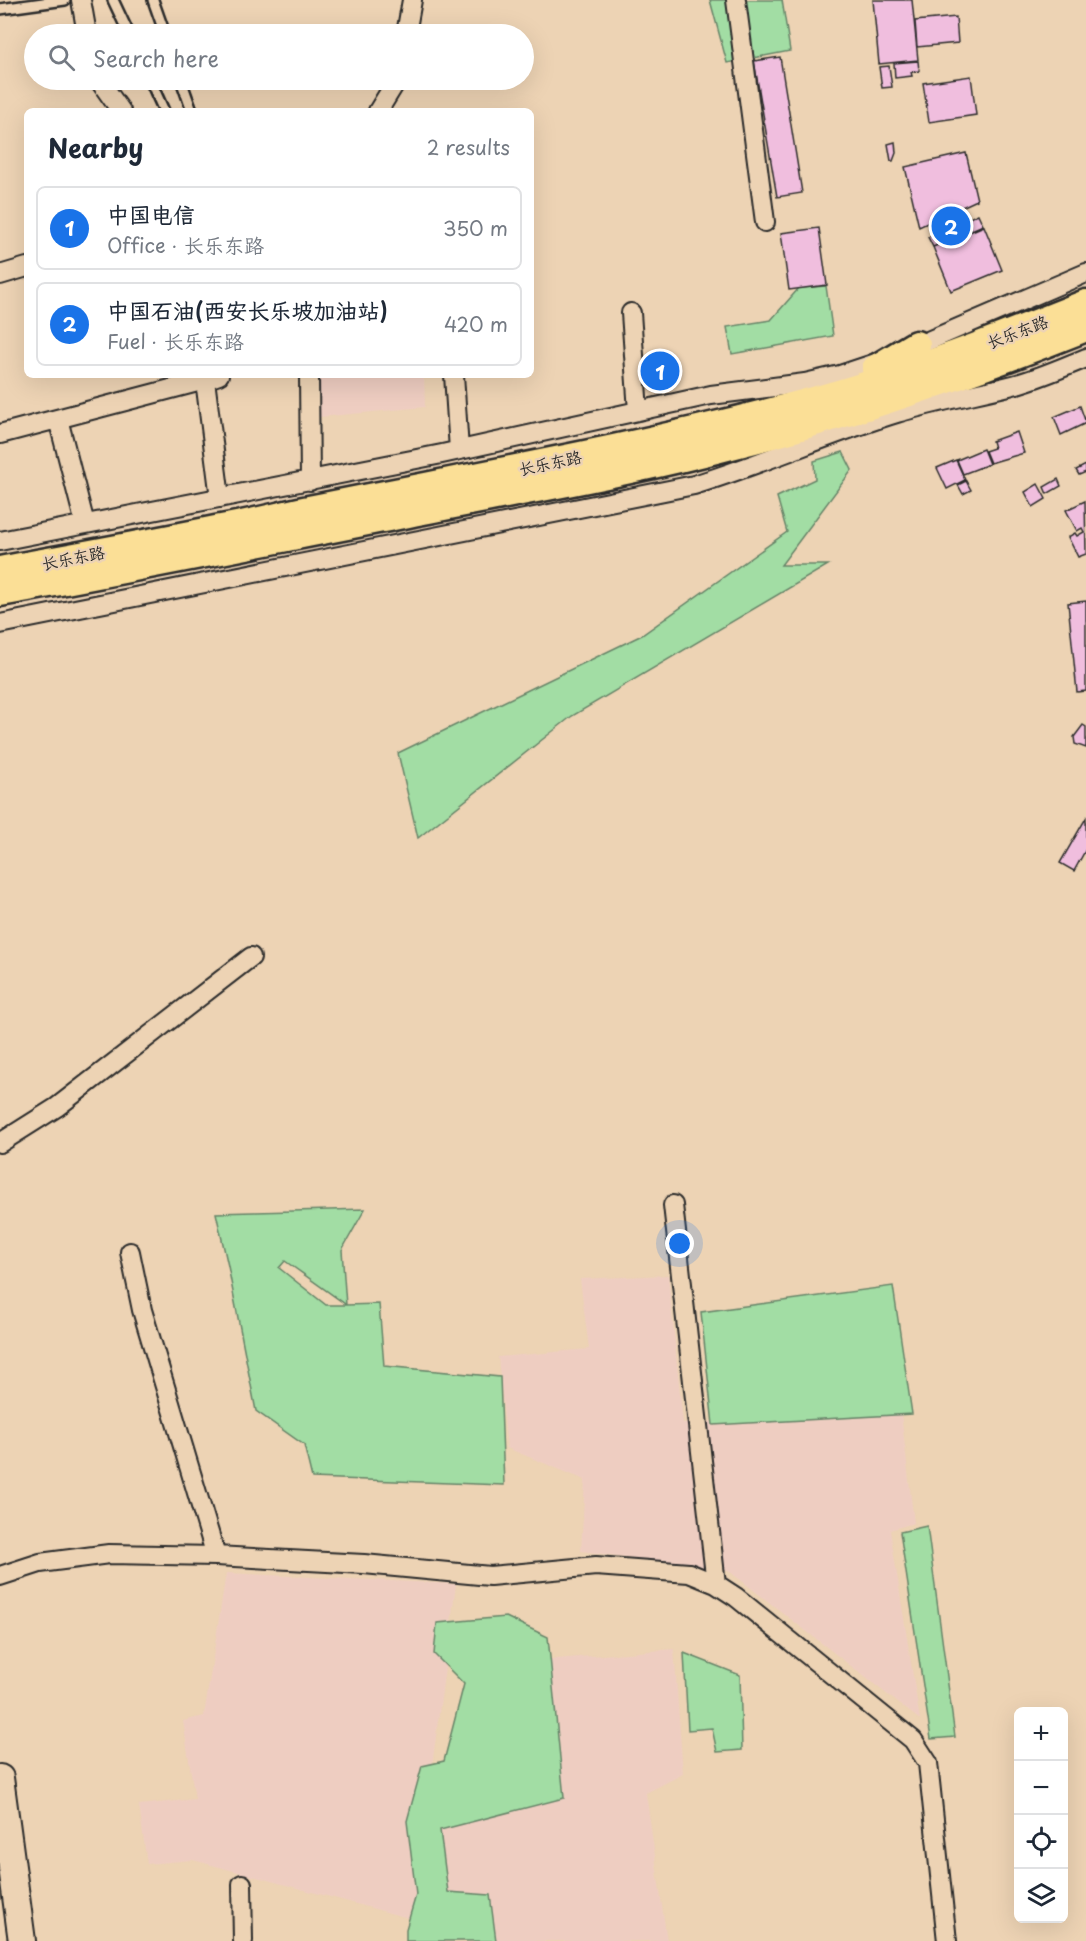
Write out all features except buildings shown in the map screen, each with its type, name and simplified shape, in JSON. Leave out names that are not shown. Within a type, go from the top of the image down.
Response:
[{"type":"main road","name":"长乐东路","points":[[0,571],[460,481],[726,423],[833,395],[925,365],[1086,304]]},
{"type":"main road","name":"长乐东路","points":[[0,592],[604,474],[737,444],[823,420],[945,380],[1086,327]]},
{"type":"main road","points":[[833,395],[916,345]]},
{"type":"street","points":[[81,0],[85,24]]},
{"type":"street","points":[[408,24],[412,0]]},
{"type":"street","points":[[736,0],[765,222]]},
{"type":"street","points":[[106,90],[119,108]]},
{"type":"street","points":[[380,108],[390,90]]},
{"type":"street","points":[[0,275],[24,268]]},
{"type":"street","points":[[0,541],[310,481],[711,395],[805,383],[879,362],[1086,273]]},
{"type":"street","points":[[631,313],[638,411]]},
{"type":"street","points":[[0,624],[694,485],[739,471],[856,426],[931,404],[1011,386],[1086,358]]},
{"type":"street","points":[[0,435],[208,378]]},
{"type":"street","points":[[212,378],[220,498]]},
{"type":"street","points":[[309,378],[310,481]]},
{"type":"street","points":[[454,378],[459,450]]},
{"type":"street","points":[[57,419],[86,524]]},
{"type":"street","points":[[0,1143],[57,1107],[251,957]]},
{"type":"street","points":[[673,1205],[716,1584]]},
{"type":"street","points":[[130,1252],[142,1310],[216,1556]]},
{"type":"street","points":[[0,1576],[40,1563],[109,1554],[216,1556],[364,1564],[490,1576],[596,1566],[689,1573],[716,1584],[736,1597],[913,1740],[928,1763],[947,1941]]},
{"type":"street","points":[[0,1778],[22,1941]]},
{"type":"street","points":[[242,1884],[243,1941]]},
{"type":"lane","points":[[0,9],[65,0]]},
{"type":"lane","points":[[113,0],[124,24]]},
{"type":"lane","points":[[153,0],[161,24]]},
{"type":"lane","points":[[155,90],[163,108]]},
{"type":"lane","points":[[185,90],[191,108]]},
{"type":"shaded area","points":[[307,378],[424,378],[425,407],[309,418]]},
{"type":"shaded area","points":[[668,1275],[683,1423],[901,1413],[914,1523],[890,1530],[920,1720],[729,1571],[581,1551],[585,1480],[507,1448],[498,1357],[589,1349],[580,1279]]},
{"type":"shaded area","points":[[226,1573],[456,1584],[412,1919],[193,1860],[147,1864],[139,1805],[195,1799],[183,1721],[204,1716]]},
{"type":"shaded area","points":[[674,1649],[683,1774],[646,1793],[667,1941],[473,1941],[442,1893],[427,1822],[532,1661]]},
{"type":"green space","points":[[710,0],[782,0],[790,51],[727,63]]},
{"type":"green space","points":[[826,286],[833,336],[732,354],[727,327],[771,320],[799,288]]},
{"type":"green space","points":[[843,452],[852,470],[781,565],[828,565],[572,716],[418,838],[398,753],[642,635],[787,532],[777,497],[815,479],[814,461]]},
{"type":"green space","points":[[365,1209],[342,1250],[346,1305],[379,1304],[384,1366],[500,1377],[504,1485],[312,1478],[304,1445],[256,1411],[216,1213]],"holes":[[[285,1261],[345,1304],[326,1305],[279,1268]]]},
{"type":"green space","points":[[893,1286],[912,1414],[713,1425],[701,1312]]},
{"type":"green space","points":[[927,1526],[955,1737],[931,1739],[900,1532]]},
{"type":"green space","points":[[506,1617],[548,1637],[564,1798],[440,1830],[448,1892],[490,1895],[496,1941],[406,1941],[406,1929],[416,1895],[407,1821],[422,1766],[444,1761],[464,1684],[434,1654],[437,1623]]},
{"type":"green space","points":[[684,1653],[740,1675],[742,1750],[717,1752],[712,1728],[688,1730]]},
{"type":"place","name":"中国石油(西安长乐坡加油站)","points":[[951,226]]},
{"type":"place","name":"中国电信","points":[[660,371]]}]
